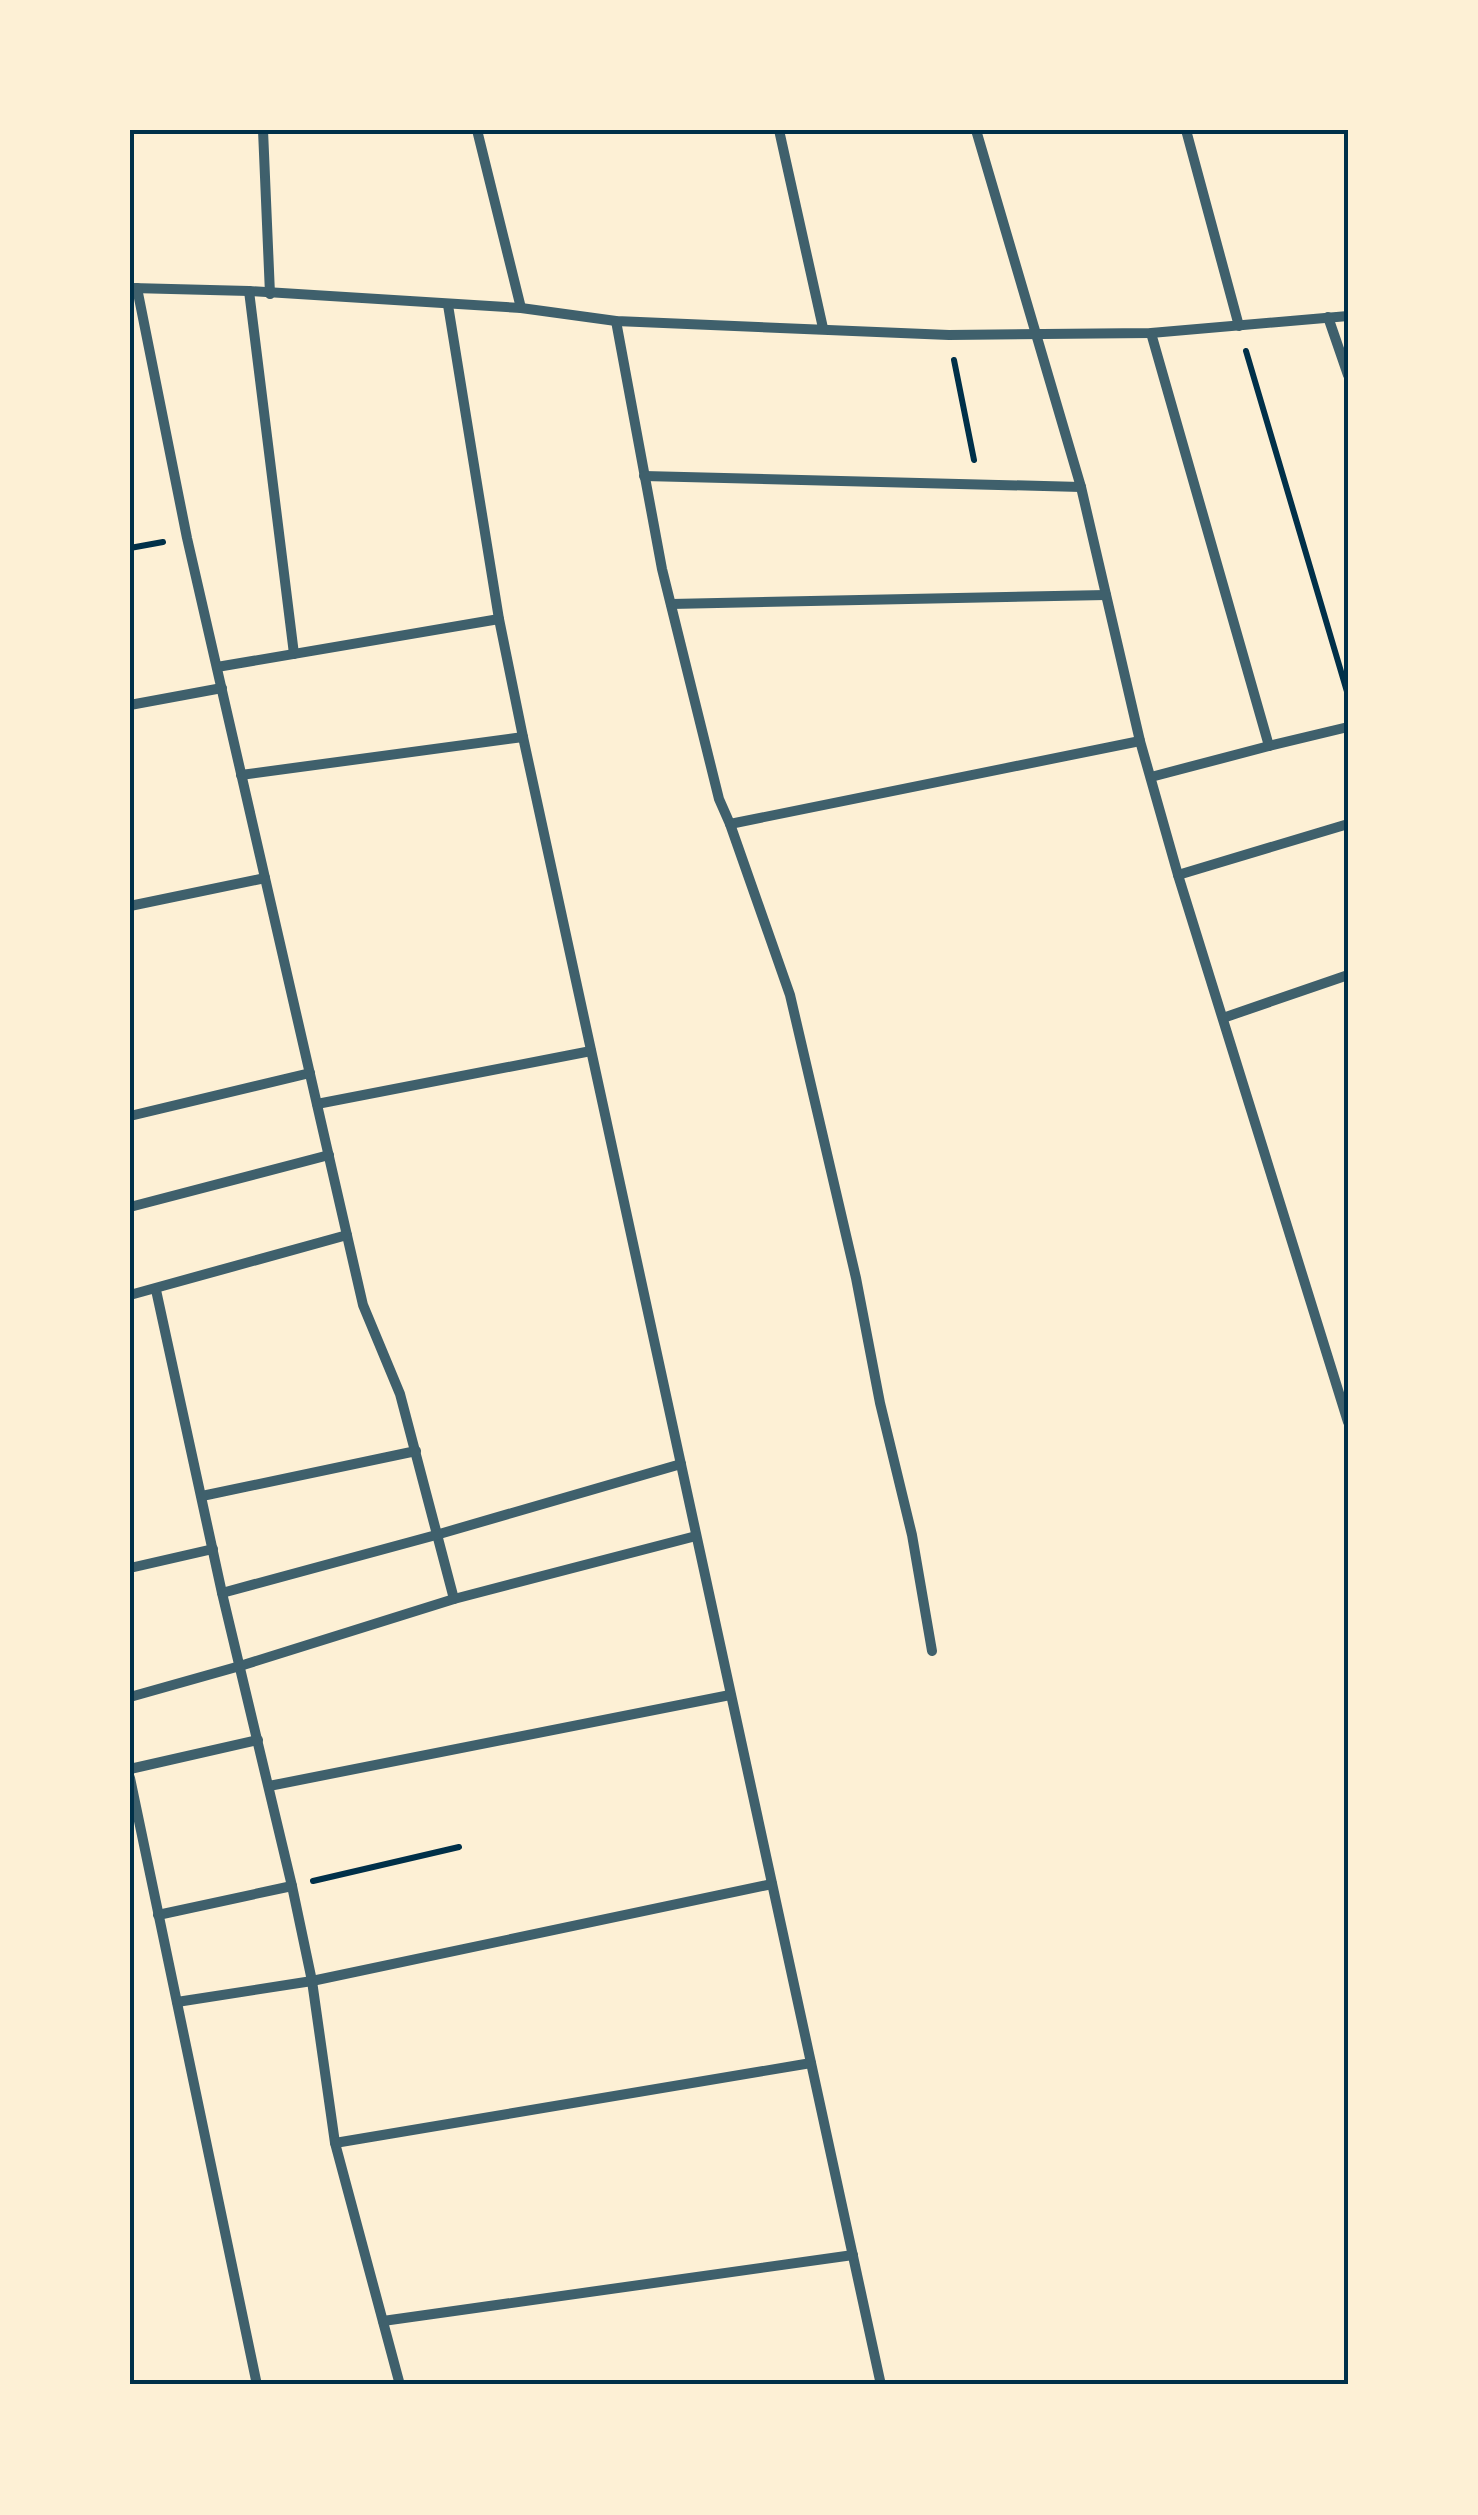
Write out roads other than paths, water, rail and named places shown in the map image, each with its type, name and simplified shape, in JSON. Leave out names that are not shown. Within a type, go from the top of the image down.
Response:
[{"type":"street","points":[[262,130],[270,294]]},
{"type":"street","points":[[477,130],[522,308]]},
{"type":"street","points":[[778,130],[823,328]]},
{"type":"street","points":[[976,130],[1081,487],[1140,741],[1178,875],[1348,1422]]},
{"type":"street","points":[[1186,130],[1239,326]]},
{"type":"street","points":[[454,1599],[400,1394],[363,1306],[133,288],[522,308],[616,320],[949,335],[1150,333],[1348,316]]},
{"type":"street","points":[[249,291],[294,654]]},
{"type":"street","points":[[448,305],[498,618],[881,2385]]},
{"type":"street","points":[[1328,317],[1348,375]]},
{"type":"street","points":[[616,320],[671,604],[719,799],[790,995],[912,1535],[932,1651]]},
{"type":"street","points":[[1150,333],[1269,746]]},
{"type":"street","points":[[644,476],[1081,487]]},
{"type":"street","points":[[671,604],[1106,595]]},
{"type":"street","points":[[216,667],[498,618]]},
{"type":"street","points":[[130,705],[222,688]]},
{"type":"street","points":[[1152,777],[1348,728]]},
{"type":"street","points":[[241,775],[523,738]]},
{"type":"street","points":[[730,824],[1140,741]]},
{"type":"street","points":[[1178,875],[1348,824]]},
{"type":"street","points":[[130,906],[266,878]]},
{"type":"street","points":[[1223,1018],[1348,976]]},
{"type":"street","points":[[317,1104],[591,1051]]},
{"type":"street","points":[[130,1116],[310,1073]]},
{"type":"street","points":[[130,1207],[329,1155]]},
{"type":"street","points":[[130,1295],[347,1235]]},
{"type":"street","points":[[156,1290],[312,1981],[335,2143],[400,2385]]},
{"type":"street","points":[[202,1496],[416,1451]]},
{"type":"street","points":[[222,1593],[680,1464]]},
{"type":"street","points":[[130,1697],[454,1599],[696,1536]]},
{"type":"street","points":[[130,1568],[213,1549]]},
{"type":"street","points":[[269,1786],[730,1694]]},
{"type":"street","points":[[130,1769],[258,1740]]},
{"type":"street","points":[[130,1778],[258,2385]]},
{"type":"street","points":[[177,2002],[312,1981],[772,1884]]},
{"type":"street","points":[[158,1914],[292,1886]]},
{"type":"street","points":[[335,2143],[811,2063]]},
{"type":"street","points":[[383,2321],[853,2255]]}]
